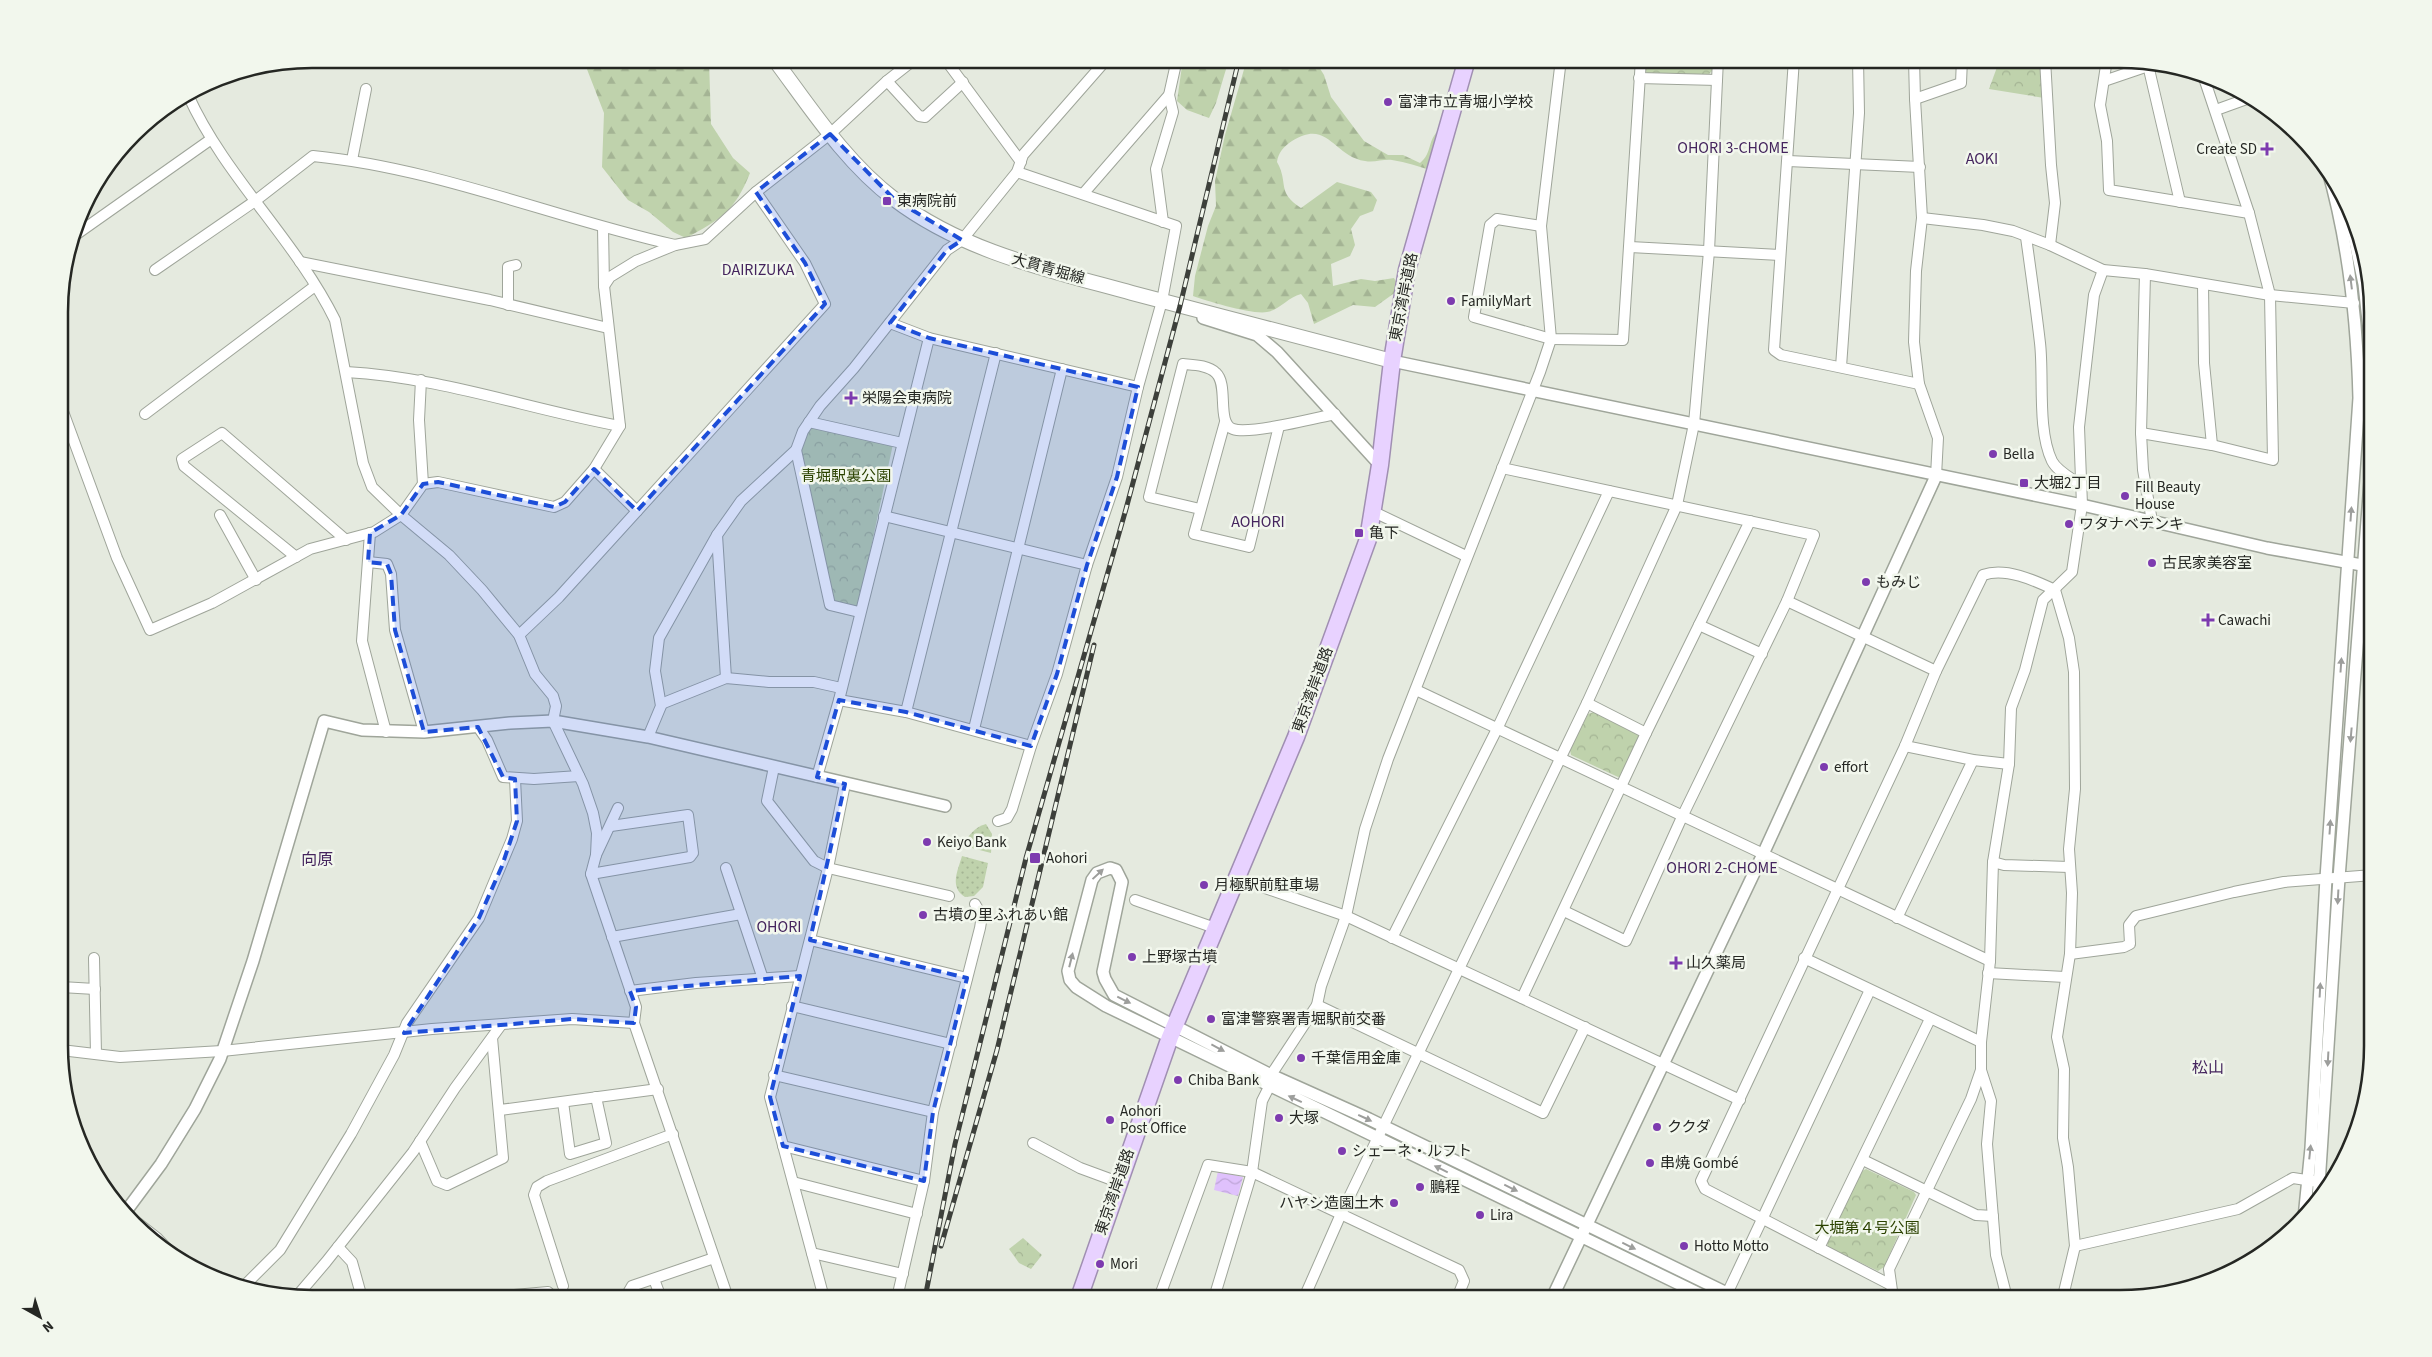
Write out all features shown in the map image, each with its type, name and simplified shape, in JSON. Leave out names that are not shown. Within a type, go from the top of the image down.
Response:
[{"type":"highway","name":"東京湾岸道路","points":[[1083,1290],[1118,1182],[1173,1031],[1296,737],[1355,578],[1374,512],[1392,361],[1407,270],[1464,68]]},
{"type":"main road","name":"大貫青堀線","points":[[781,68],[830,134],[864,173],[894,199],[929,223],[962,240],[1039,267],[1392,361]]},
{"type":"street","points":[[604,286],[610,277],[636,261],[675,245],[705,239],[756,192],[830,134],[904,68]]},
{"type":"street","points":[[952,68],[1019,167],[1083,194],[1176,226],[1162,301],[1138,386],[1117,477],[1087,565],[1057,674],[1031,746],[1012,809],[1007,818],[998,821]]},
{"type":"street","points":[[648,737],[661,704],[655,671],[659,638],[717,534],[741,501],[796,450],[809,422],[947,250],[962,240],[1019,167],[1023,155],[1099,68]]},
{"type":"street","points":[[1163,222],[1156,170],[1173,112],[1169,95],[1175,68]]},
{"type":"street","points":[[1216,1290],[1252,1172],[1262,1101],[1270,1081],[1317,1005],[1321,986],[1346,916],[1365,828],[1388,759],[1466,556],[1533,390],[1551,339],[1541,226],[1561,68]]},
{"type":"street","points":[[1541,226],[1497,220],[1490,225],[1474,317],[1551,339],[1623,340],[1641,68]]},
{"type":"street","points":[[1308,1290],[1377,1138],[1587,703],[1677,505],[1694,424],[1709,251],[1717,68]]},
{"type":"street","points":[[1793,68],[1774,350],[1781,355],[1919,384]]},
{"type":"street","points":[[1841,367],[1859,113],[1858,68]]},
{"type":"street","points":[[1556,1290],[1580,1236],[1665,1064],[1936,476],[1938,438],[1919,384],[1913,311],[1922,218],[1914,99],[1914,68]]},
{"type":"street","points":[[1914,99],[1961,83],[1962,68]]},
{"type":"street","points":[[2046,68],[2055,203],[2050,245]]},
{"type":"street","points":[[2106,68],[2100,105],[2107,142],[2109,190],[2249,213]]},
{"type":"street","points":[[2104,81],[2139,68]]},
{"type":"street","points":[[2153,70],[2180,202]]},
{"type":"street","points":[[1640,78],[1716,80]]},
{"type":"street","points":[[887,81],[919,116],[925,117],[963,82]]},
{"type":"street","points":[[2141,433],[2212,445],[2273,460],[2270,295],[2249,213],[2206,83]]},
{"type":"street","points":[[352,160],[366,88]]},
{"type":"street","points":[[1083,194],[1169,95]]},
{"type":"street","points":[[190,100],[210,140],[300,262],[334,320],[363,463],[372,487],[401,515],[449,555],[482,590],[519,635],[535,674],[553,696],[556,706],[553,721],[579,776],[593,813],[597,833],[596,855],[591,874],[636,1007],[634,1023],[725,1290]]},
{"type":"street","points":[[2216,110],[2242,100]]},
{"type":"street","points":[[81,231],[210,140]]},
{"type":"street","points":[[155,270],[255,201],[313,156],[352,160],[484,193],[603,226],[625,234],[675,245]]},
{"type":"street","points":[[1788,161],[1920,167]]},
{"type":"street","points":[[519,635],[559,597],[825,304],[804,262],[756,192]]},
{"type":"street","points":[[2305,1205],[2359,398],[2354,303],[2344,239],[2333,192]]},
{"type":"street","points":[[1922,218],[1983,225],[2014,231],[2026,238],[2050,245],[2103,270],[2145,274],[2270,295],[2354,303]]},
{"type":"street","points":[[423,484],[438,482],[554,507],[565,502],[594,469],[620,426],[604,286],[603,226]]},
{"type":"street","points":[[2026,238],[2040,344],[2042,402],[2047,441],[2052,461],[2062,473],[2081,485]]},
{"type":"street","points":[[1630,247],[1780,255]]},
{"type":"street","points":[[300,262],[508,305],[608,328]]},
{"type":"street","points":[[508,305],[508,267],[516,265]]},
{"type":"street","points":[[2005,1290],[1996,1255],[1987,1144],[1991,1101],[1981,1070],[1981,1042],[1990,960],[1993,862],[2010,764],[2011,708],[2025,670],[2043,600],[2072,572],[2082,505],[2078,427],[2094,295],[2103,270]]},
{"type":"street","points":[[2145,274],[2141,433],[2143,470],[2152,521]]},
{"type":"street","points":[[2203,284],[2204,363],[2212,445]]},
{"type":"street","points":[[145,414],[315,286]]},
{"type":"street","points":[[1180,306],[1185,312],[1257,335],[1277,352],[1380,465]]},
{"type":"street","points":[[890,323],[929,338],[1138,386]]},
{"type":"street","points":[[817,777],[839,700],[859,612],[929,338]]},
{"type":"street","points":[[906,712],[949,533],[996,354]]},
{"type":"street","points":[[1392,361],[2082,505],[2267,548],[2364,563]]},
{"type":"street","points":[[1200,509],[1149,497],[1183,364],[1206,367],[1217,373],[1222,384],[1225,422],[1194,534],[1248,547],[1279,426]]},
{"type":"street","points":[[974,729],[1062,370]]},
{"type":"street","points":[[346,372],[378,373],[421,380],[620,426]]},
{"type":"street","points":[[68,425],[117,558],[150,630],[212,603],[310,549],[370,533],[401,515],[423,484],[419,420],[421,380]]},
{"type":"street","points":[[1225,422],[1231,428],[1239,430],[1279,426],[1335,414]]},
{"type":"street","points":[[809,422],[902,443]]},
{"type":"street","points":[[296,557],[184,466],[182,459],[222,432],[346,540]]},
{"type":"street","points":[[796,450],[830,605],[859,612]]},
{"type":"street","points":[[1502,468],[1814,535],[1787,601],[1682,817],[1626,941],[1564,911]]},
{"type":"street","points":[[594,469],[637,511]]},
{"type":"street","points":[[1392,938],[1498,727],[1609,491]]},
{"type":"street","points":[[1374,512],[1466,556]]},
{"type":"street","points":[[220,515],[256,580]]},
{"type":"street","points":[[884,516],[1017,550],[1087,565]]},
{"type":"street","points":[[1522,998],[1646,733],[1750,521]]},
{"type":"street","points":[[370,533],[362,641],[386,732]]},
{"type":"street","points":[[717,534],[726,678]]},
{"type":"street","points":[[368,562],[387,564],[391,574],[395,630],[424,732]]},
{"type":"street","points":[[1891,1285],[1702,1186],[1702,1181],[1804,958],[1905,746],[1936,671],[1983,575],[1994,571],[2034,580],[2054,590],[2069,638],[2074,672],[2075,789],[2068,849],[2072,893],[2070,954],[2057,1037],[2064,1069],[2063,1138],[2068,1167],[2075,1246],[2064,1290]]},
{"type":"street","points":[[1787,601],[1936,671]]},
{"type":"street","points":[[1700,625],[1762,654]]},
{"type":"street","points":[[2319,1187],[2339,878],[2364,625]]},
{"type":"street","points":[[661,704],[726,678],[770,682],[814,682],[841,688]]},
{"type":"street","points":[[1416,690],[1498,727],[1682,817],[1764,852],[1897,918],[1990,960]]},
{"type":"street","points":[[839,700],[906,712],[1031,746]]},
{"type":"street","points":[[1587,703],[1646,733]]},
{"type":"street","points":[[129,1207],[160,1164],[194,1109],[222,1051],[253,961],[324,721],[356,729],[386,732],[424,732],[553,721],[648,737],[945,806]]},
{"type":"street","points":[[478,727],[487,740],[504,777],[515,779],[579,776]]},
{"type":"street","points":[[1905,746],[1973,760],[2010,764]]},
{"type":"street","points":[[1897,918],[1973,760]]},
{"type":"street","points":[[774,767],[767,801],[814,861],[828,868],[949,896]]},
{"type":"street","points":[[249,1281],[280,1250],[351,1134],[404,1033],[407,1023],[479,918],[498,875],[517,821],[515,779]]},
{"type":"street","points":[[822,1290],[770,1097],[774,1075],[828,868],[845,784]]},
{"type":"street","points":[[596,855],[618,808]]},
{"type":"street","points":[[591,874],[690,857],[693,853],[688,815],[611,826]]},
{"type":"street","points":[[1993,862],[2004,865],[2069,867]]},
{"type":"street","points":[[726,868],[763,979]]},
{"type":"street","points":[[1173,1031],[1106,1006],[1076,987],[1070,980],[1068,971],[1092,880],[1104,868],[1116,870],[1122,882],[1103,972],[1114,995],[1173,1031],[1377,1138],[1691,1290]]},
{"type":"street","points":[[2070,954],[2124,947],[2130,944],[2129,925],[2136,916],[2284,882],[2364,876]]},
{"type":"street","points":[[1236,878],[1346,916],[1458,970],[1740,1100]]},
{"type":"street","points":[[1135,900],[1215,928]]},
{"type":"street","points":[[899,1290],[924,1181],[933,1112],[982,916],[975,904]]},
{"type":"street","points":[[612,937],[742,914]]},
{"type":"street","points":[[810,940],[967,978]]},
{"type":"street","points":[[94,958],[96,1054]]},
{"type":"street","points":[[1804,958],[1981,1042]]},
{"type":"street","points":[[1988,973],[2066,977]]},
{"type":"street","points":[[630,991],[696,983],[800,976]]},
{"type":"street","points":[[68,987],[95,989]]},
{"type":"street","points":[[1733,1290],[1763,1219],[1870,990]]},
{"type":"street","points":[[1317,1005],[1543,1113],[1585,1027]]},
{"type":"street","points":[[792,1006],[951,1044]]},
{"type":"street","points":[[68,1051],[120,1057],[222,1051],[432,1029],[572,1019],[634,1023]]},
{"type":"street","points":[[1819,1248],[1930,1019]]},
{"type":"street","points":[[302,1289],[338,1248],[420,1141],[501,1025]]},
{"type":"street","points":[[420,1141],[437,1181],[447,1184],[503,1158],[492,1038]]},
{"type":"street","points":[[1892,1290],[1889,1269],[1971,1099],[1981,1070]]},
{"type":"street","points":[[774,1075],[933,1112]]},
{"type":"street","points":[[1270,1081],[1383,1126],[1718,1290]]},
{"type":"street","points":[[500,1110],[658,1089]]},
{"type":"street","points":[[564,1102],[570,1154],[606,1143],[596,1097]]},
{"type":"street","points":[[563,1286],[534,1195],[537,1186],[673,1134]]},
{"type":"street","points":[[1033,1143],[1080,1168],[1118,1182]]},
{"type":"street","points":[[783,1146],[924,1181]]},
{"type":"street","points":[[1863,1160],[1976,1215],[1993,1216]]},
{"type":"street","points":[[1162,1290],[1208,1165],[1252,1172],[1459,1270],[1464,1281],[1460,1290]]},
{"type":"street","points":[[2075,1246],[2238,1209],[2293,1178],[2323,1181]]},
{"type":"street","points":[[793,1182],[917,1214]]},
{"type":"street","points":[[338,1248],[352,1262],[360,1290]]},
{"type":"street","points":[[812,1253],[903,1274]]},
{"type":"street","points":[[630,1290],[632,1286],[714,1258]]},
{"type":"street","points":[[654,1279],[658,1290]]},
{"type":"highlighted area","points":[[830,134],[894,199],[962,240],[947,250],[890,323],[929,338],[1138,387],[1117,477],[1087,565],[1057,674],[1031,746],[906,712],[839,700],[817,777],[845,784],[810,940],[967,978],[933,1112],[924,1181],[783,1146],[770,1097],[800,976],[630,991],[636,1007],[634,1023],[572,1019],[404,1033],[479,918],[502,866],[517,821],[515,779],[503,777],[478,727],[424,732],[395,630],[391,574],[387,564],[368,562],[370,533],[401,515],[423,484],[438,482],[554,507],[565,502],[594,469],[637,511],[825,304],[805,263],[756,192]]},
{"type":"green space","points":[[586,68],[709,68],[711,124],[733,158],[750,173],[732,206],[717,220],[686,238],[673,232],[649,212],[628,200],[602,167],[604,113]]},
{"type":"green space","points":[[1182,68],[1226,68],[1216,103],[1209,118],[1187,110],[1177,101]]},
{"type":"green space","points":[[1244,68],[1320,68],[1324,75],[1331,97],[1364,141],[1388,155],[1403,155],[1420,163],[1427,155],[1433,137],[1440,130],[1434,171],[1392,160],[1365,161],[1354,158],[1330,140],[1314,134],[1304,135],[1284,147],[1277,162],[1288,197],[1301,208],[1337,182],[1371,192],[1377,200],[1373,211],[1360,216],[1351,229],[1355,245],[1350,256],[1331,264],[1333,286],[1361,279],[1375,281],[1394,278],[1400,289],[1375,307],[1353,305],[1314,324],[1308,303],[1301,294],[1267,312],[1230,307],[1193,296],[1195,276],[1208,226],[1216,206],[1215,181],[1225,135]]},
{"type":"green space","points":[[1645,68],[1712,68],[1708,75],[1648,74]]},
{"type":"green space","points":[[1997,68],[2043,68],[2044,98],[1989,89]]},
{"type":"green space","name":"青堀駅裏公園","points":[[811,427],[893,444],[858,609],[832,603],[800,449]]},
{"type":"green space","points":[[1594,712],[1639,734],[1641,738],[1623,776],[1618,777],[1571,755],[1570,750],[1588,714]]},
{"type":"green space","points":[[986,824],[992,834],[991,853],[964,846],[972,832]]},
{"type":"green space","points":[[962,856],[988,863],[983,887],[974,896],[965,897],[957,888],[956,878]]},
{"type":"green space","name":"大堀第４号公園","points":[[1866,1169],[1914,1192],[1916,1195],[1884,1267],[1878,1271],[1828,1247],[1827,1241],[1862,1171]]},
{"type":"green space","points":[[1023,1238],[1042,1255],[1031,1269],[1019,1263],[1009,1249]]},
{"type":"water","points":[[1218,1171],[1243,1177],[1238,1196],[1214,1190]]},
{"type":"railway","points":[[927,1290],[955,1144],[1026,858],[1126,509],[1180,306],[1237,68]]},
{"type":"railway","points":[[941,1246],[997,1050],[1094,645]]},
{"type":"place","name":"富津市立青堀小学校","points":[[1388,102]]},
{"type":"place","name":"Create SD","points":[[2267,149]]},
{"type":"place","name":"東病院前","points":[[887,201]]},
{"type":"place","name":"FamilyMart","points":[[1451,301]]},
{"type":"place","name":"栄陽会東病院","points":[[851,398]]},
{"type":"place","name":"Bella","points":[[1993,454]]},
{"type":"place","name":"大堀2丁目","points":[[2024,483]]},
{"type":"place","name":"Fill Beauty House","points":[[2125,496]]},
{"type":"place","name":"ワタナベデンキ","points":[[2069,524]]},
{"type":"place","name":"亀下","points":[[1359,533]]},
{"type":"place","name":"古民家美容室","points":[[2152,563]]},
{"type":"place","name":"もみじ","points":[[1866,582]]},
{"type":"place","name":"Cawachi","points":[[2208,620]]},
{"type":"place","name":"effort","points":[[1824,767]]},
{"type":"place","name":"Keiyo Bank","points":[[927,842]]},
{"type":"place","name":"Aohori","points":[[1035,858]]},
{"type":"place","name":"月極駅前駐車場","points":[[1204,885]]},
{"type":"place","name":"古墳の里ふれあい館","points":[[923,915]]},
{"type":"place","name":"上野塚古墳","points":[[1132,957]]},
{"type":"place","name":"山久薬局","points":[[1676,963]]},
{"type":"place","name":"富津警察署青堀駅前交番","points":[[1211,1019]]},
{"type":"place","name":"千葉信用金庫","points":[[1301,1058]]},
{"type":"place","name":"Chiba Bank","points":[[1178,1080]]},
{"type":"place","name":"大塚","points":[[1279,1118]]},
{"type":"place","name":"Aohori Post Office","points":[[1110,1120]]},
{"type":"place","name":"ククダ","points":[[1657,1127]]},
{"type":"place","name":"シェーネ・ルフト","points":[[1342,1151]]},
{"type":"place","name":"串焼 Gombé","points":[[1650,1163]]},
{"type":"place","name":"鵬程","points":[[1420,1187]]},
{"type":"place","name":"ハヤシ造園土木","points":[[1394,1203]]},
{"type":"place","name":"Lira","points":[[1480,1215]]},
{"type":"place","name":"Hotto Motto","points":[[1684,1246]]},
{"type":"place","name":"Mori","points":[[1100,1264]]},
{"type":"district","name":"OHORI 3-CHOME","points":[[1733,148]]},
{"type":"district","name":"AOKI","points":[[1982,159]]},
{"type":"district","name":"DAIRIZUKA","points":[[758,270]]},
{"type":"district","name":"AOHORI","points":[[1258,522]]},
{"type":"district","name":"向原","points":[[317,860]]},
{"type":"district","name":"OHORI 2-CHOME","points":[[1722,868]]},
{"type":"district","name":"OHORI","points":[[779,927]]},
{"type":"district","name":"松山","points":[[2208,1068]]}]
